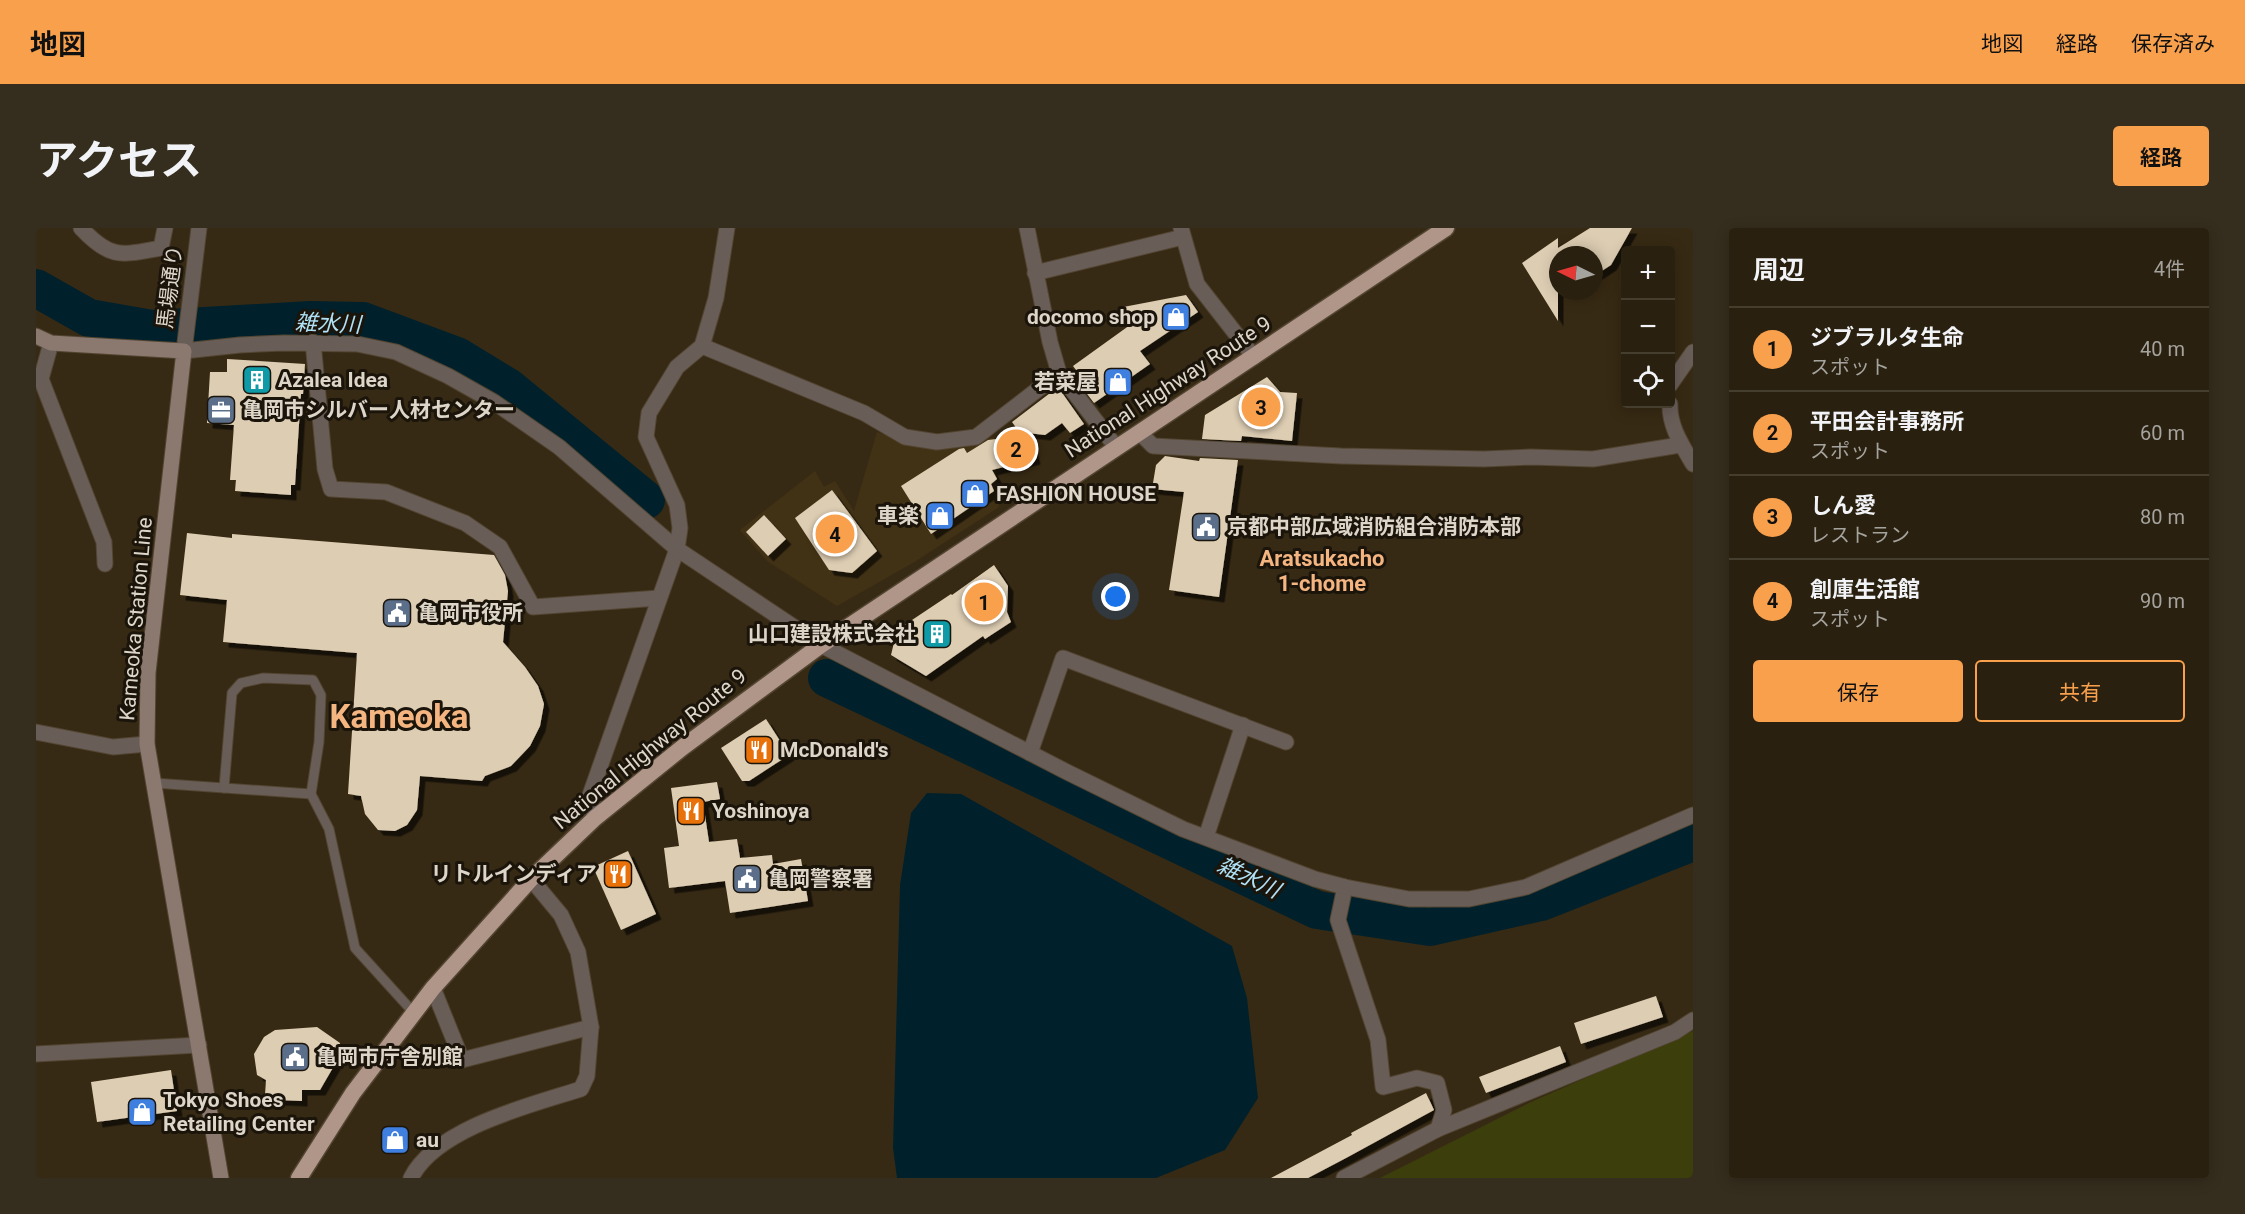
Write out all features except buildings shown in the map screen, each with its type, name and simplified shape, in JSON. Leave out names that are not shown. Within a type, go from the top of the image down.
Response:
[{"type":"highway","name":"National Highway Route 9","points":[[299,1178],[353,1093],[433,988],[531,879],[596,818],[702,733],[821,645],[1446,228]]},
{"type":"main road","points":[[36,336],[51,343],[185,343]]},
{"type":"main road","name":"Kameoka Station Line","points":[[185,343],[148,673],[147,744],[220,1171]]},
{"type":"main road","points":[[220,1171],[231,1178]]},
{"type":"street","points":[[81,228],[95,244],[122,255],[161,248],[165,228]]},
{"type":"street","name":"馬場通り","points":[[185,343],[199,228]]},
{"type":"street","points":[[596,818],[590,795],[677,549],[680,528],[677,505],[646,437],[649,412],[676,367],[702,346],[716,298],[727,228]]},
{"type":"street","points":[[1027,228],[1035,273],[1059,373],[1116,447]]},
{"type":"street","points":[[1035,273],[1182,233],[1197,284],[1254,357]]},
{"type":"street","points":[[313,342],[325,469],[331,489],[386,492],[465,523],[500,547],[533,607],[659,598]]},
{"type":"street","points":[[51,343],[41,379],[104,542],[105,564]]},
{"type":"street","points":[[185,343],[357,344],[396,352],[448,376],[485,397],[559,447],[677,549],[821,645],[1183,829],[1315,879],[1409,899],[1469,899],[1526,887],[1693,815]]},
{"type":"street","points":[[702,346],[864,413],[905,437],[937,442],[976,437],[1059,373]]},
{"type":"street","points":[[1675,379],[1693,352]]},
{"type":"street","points":[[1670,408],[1680,445],[1693,463]]},
{"type":"street","points":[[1140,433],[1153,446],[1353,457],[1593,459],[1680,445]]},
{"type":"street","points":[[1030,753],[1064,658],[1286,742]]},
{"type":"street","points":[[1206,837],[1243,725]]},
{"type":"street","points":[[36,732],[113,747],[147,744]]},
{"type":"street","points":[[411,1178],[434,1148],[493,1118],[581,1089],[587,1076],[591,1026],[578,952],[561,915],[531,879]]},
{"type":"street","points":[[1345,887],[1338,920],[1378,1040],[1383,1087],[1417,1078],[1437,1083],[1444,1110],[1438,1129]]},
{"type":"street","points":[[433,988],[462,1060],[591,1026]]},
{"type":"street","points":[[1344,1178],[1438,1129],[1674,1032],[1693,1020]]},
{"type":"street","points":[[36,1054],[199,1046]]},
{"type":"lane","points":[[224,788],[232,693],[241,683],[263,678],[313,681],[321,695],[319,742],[311,794],[329,829],[355,948],[414,1013]]},
{"type":"lane","points":[[154,783],[311,794]]},
{"type":"shaded area","points":[[877,432],[920,446],[946,448],[994,437],[999,507],[916,561],[837,606],[767,561],[740,530],[815,471],[824,487],[835,481],[854,511]]},
{"type":"shaded area","points":[[1693,1031],[1693,1178],[1380,1178],[1531,1102]]},
{"type":"water","points":[[927,793],[961,794],[1232,946],[1247,998],[1258,1098],[1225,1150],[1156,1178],[897,1178],[893,1148],[900,885],[911,813]]},
{"type":"waterway","name":"雑水川","points":[[36,288],[89,318],[152,329],[310,320],[363,321],[457,356],[508,387],[646,500]]},
{"type":"waterway","name":"雑水川","points":[[827,678],[1317,910],[1430,927],[1541,902],[1693,842]]},
{"type":"place","name":"docomo shop","points":[[1176,317]]},
{"type":"place","name":"Azalea Idea","points":[[257,380]]},
{"type":"place","name":"若菜屋","points":[[1118,382]]},
{"type":"place","name":"しん愛","points":[[1261,407]]},
{"type":"place","name":"亀岡市シルバー人材センター","points":[[221,410]]},
{"type":"place","name":"平田会計事務所","points":[[1016,449]]},
{"type":"place","name":"FASHION HOUSE","points":[[975,494]]},
{"type":"place","name":"車楽","points":[[940,516]]},
{"type":"place","name":"京都中部広域消防組合消防本部","points":[[1206,527]]},
{"type":"place","name":"創庫生活館","points":[[835,534]]},
{"type":"place","name":"ジブラルタ生命","points":[[984,602]]},
{"type":"place","name":"亀岡市役所","points":[[397,613]]},
{"type":"place","name":"山口建設株式会社","points":[[937,634]]},
{"type":"place","name":"McDonald's","points":[[759,750]]},
{"type":"place","name":"Yoshinoya","points":[[691,811]]},
{"type":"place","name":"リトルインディア","points":[[618,874]]},
{"type":"place","name":"亀岡警察署","points":[[747,879]]},
{"type":"place","name":"亀岡市庁舎別館","points":[[295,1057]]},
{"type":"place","name":"Tokyo Shoes Retailing Center","points":[[142,1112]]},
{"type":"place","name":"au","points":[[395,1140]]},
{"type":"district","name":"Aratsukacho 1-chome","points":[[1322,570]]},
{"type":"district","name":"Kameoka","points":[[399,716]]}]
